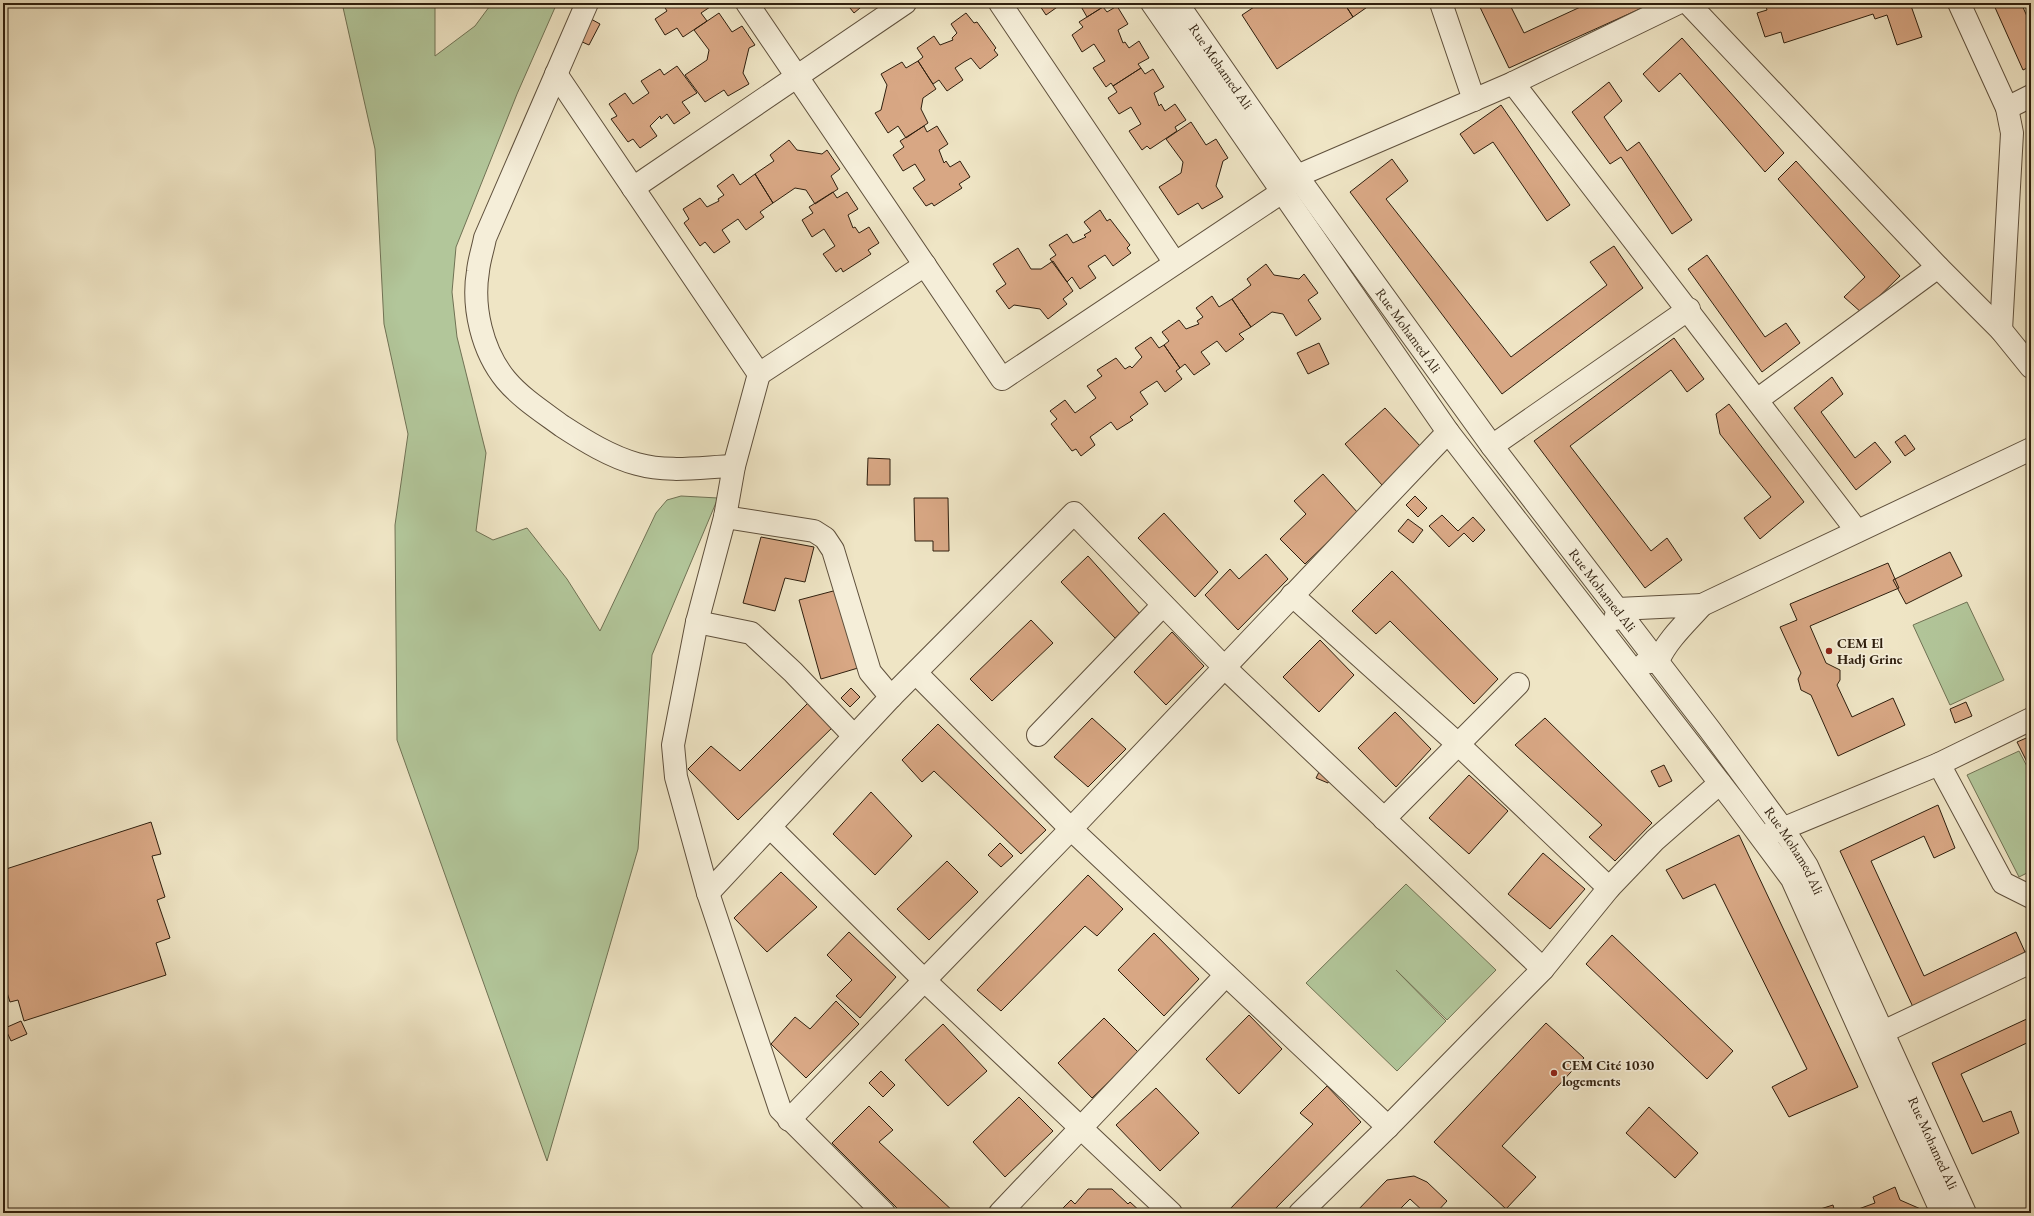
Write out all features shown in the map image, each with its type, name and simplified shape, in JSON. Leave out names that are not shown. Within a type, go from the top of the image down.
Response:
[{"type":"street","points":[[587,3],[485,238],[478,272],[478,304],[482,336],[492,359],[506,380],[538,409],[573,433],[612,455],[638,464],[668,469],[734,466]]},
{"type":"street","points":[[747,3],[1002,379],[1282,192],[1297,176],[1513,83],[1678,3]]},
{"type":"street","points":[[633,188],[905,3]]},
{"type":"street","points":[[1000,3],[1175,263]]},
{"type":"street","points":[[1152,3],[1448,432],[1720,783],[1792,879],[1942,1213]]},
{"type":"street","name":"Rue Mohamed Ali","points":[[1177,3],[1297,176],[1492,446],[1658,661],[1783,829],[1807,866],[1965,1213]]},
{"type":"street","points":[[1440,3],[1474,100]]},
{"type":"street","points":[[1688,3],[1938,267],[2001,330],[2031,367]]},
{"type":"street","points":[[1959,3],[2007,108],[2012,133],[2001,330]]},
{"type":"street","points":[[556,74],[759,374]]},
{"type":"street","points":[[1513,83],[1689,310],[1857,531]]},
{"type":"street","points":[[2007,108],[2031,96]]},
{"type":"street","points":[[884,1213],[789,1120],[780,1109],[708,893],[676,777],[674,745],[697,622],[725,517],[734,466],[759,374],[925,265]]},
{"type":"street","points":[[1757,400],[1938,267]]},
{"type":"street","points":[[1492,446],[1689,310]]},
{"type":"street","points":[[789,1120],[1071,829],[1448,432]]},
{"type":"street","points":[[1610,642],[1618,609],[1702,605],[2031,450]]},
{"type":"street","points":[[708,893],[891,697],[1074,513],[1224,667],[1543,969]]},
{"type":"street","points":[[725,517],[814,531],[825,538],[833,550],[870,672],[891,697]]},
{"type":"street","points":[[1292,596],[1458,745],[1609,888]]},
{"type":"street","points":[[1038,735],[1163,605]]},
{"type":"street","points":[[1628,664],[1658,661],[1662,652],[1672,639],[1702,605]]},
{"type":"street","points":[[697,622],[751,633],[793,672],[854,736]]},
{"type":"street","points":[[916,673],[1071,829],[1388,1127]]},
{"type":"street","points":[[1384,819],[1518,684]]},
{"type":"street","points":[[1762,838],[1939,764],[2031,719]]},
{"type":"street","points":[[1939,764],[2003,883],[2031,898]]},
{"type":"street","points":[[1300,1213],[1388,1127],[1543,969],[1609,888],[1655,840],[1720,783]]},
{"type":"street","points":[[770,827],[924,980],[1172,1213]]},
{"type":"street","points":[[1883,1032],[2031,962]]},
{"type":"street","points":[[1000,1213],[1226,975]]},
{"type":"green space","points":[[342,3],[435,3],[435,56],[475,26],[492,3],[557,3],[517,94],[456,247],[452,292],[457,337],[486,453],[476,531],[493,540],[527,528],[567,579],[600,631],[656,513],[667,500],[681,496],[718,498],[652,655],[638,849],[547,1161],[397,740],[395,525],[408,434],[384,324],[375,149]]},
{"type":"green space","points":[[1967,602],[2004,680],[1950,705],[1913,625]]},
{"type":"green space","points":[[2019,751],[2031,774],[2031,871],[2019,877],[1967,775]]},
{"type":"green space","points":[[1406,884],[1496,970],[1447,1020],[1396,970],[1446,1021],[1397,1071],[1306,983]]},
{"type":"building","points":[[662,3],[708,3],[710,7],[701,13],[707,21],[683,37],[677,28],[665,35],[655,19],[667,11]]},
{"type":"building","points":[[846,3],[866,3],[854,13]]},
{"type":"building","points":[[1038,3],[1063,3],[1046,15]]},
{"type":"building","points":[[1079,3],[1109,3],[1087,17]]},
{"type":"building","points":[[1260,3],[1344,3],[1353,17],[1277,69],[1242,15]]},
{"type":"building","points":[[1344,3],[1373,3],[1353,17]]},
{"type":"building","points":[[1478,3],[1509,3],[1524,33],[1589,3],[1653,3],[1509,68]]},
{"type":"building","points":[[1765,3],[1910,3],[1922,37],[1897,45],[1887,15],[1875,19],[1873,14],[1784,43],[1781,32],[1765,37],[1757,13],[1767,10]]},
{"type":"building","points":[[1993,3],[2021,3],[2031,25],[2031,66],[2023,70]]},
{"type":"building","points":[[1117,6],[1128,24],[1118,30],[1123,43],[1125,42],[1129,48],[1139,41],[1149,58],[1138,64],[1141,68],[1113,86],[1111,83],[1106,87],[1093,68],[1105,61],[1094,44],[1082,52],[1072,35],[1083,27],[1079,22],[1103,7],[1107,12]]},
{"type":"building","points":[[719,13],[732,32],[742,26],[755,45],[749,48],[743,73],[749,84],[728,96],[724,90],[705,102],[685,75],[707,60],[709,50],[694,30]]},
{"type":"building","points":[[966,13],[974,23],[977,22],[996,48],[994,50],[998,55],[980,69],[971,58],[955,68],[963,80],[947,91],[939,80],[933,84],[918,61],[923,57],[917,48],[934,36],[940,45],[953,40],[952,38],[957,33],[951,24]]},
{"type":"building","points":[[591,19],[600,24],[589,45],[580,41]]},
{"type":"building","points":[[1682,38],[1784,153],[1765,172],[1680,73],[1659,92],[1643,74]]},
{"type":"building","points":[[918,61],[936,89],[923,98],[921,109],[928,123],[906,138],[898,126],[888,133],[875,113],[881,110],[887,85],[881,74],[902,62],[906,68]]},
{"type":"building","points":[[677,66],[697,93],[682,102],[690,113],[674,124],[667,114],[661,119],[660,116],[650,126],[657,136],[640,148],[633,139],[628,142],[611,119],[617,116],[609,104],[625,93],[633,104],[649,93],[641,81],[660,69],[664,75]]},
{"type":"building","points":[[1141,68],[1145,74],[1153,69],[1164,87],[1154,93],[1159,106],[1161,104],[1165,111],[1175,104],[1186,120],[1175,127],[1177,131],[1150,149],[1147,146],[1142,150],[1129,131],[1141,124],[1131,107],[1119,114],[1108,98],[1117,92],[1113,86]]},
{"type":"building","points":[[1609,82],[1622,101],[1604,117],[1627,151],[1639,142],[1692,220],[1672,234],[1621,157],[1610,164],[1572,112]]},
{"type":"building","points":[[1501,105],[1570,205],[1547,221],[1493,142],[1474,154],[1460,134]]},
{"type":"building","points":[[1191,122],[1206,145],[1216,139],[1228,158],[1223,161],[1216,186],[1223,197],[1202,209],[1198,203],[1178,215],[1159,187],[1181,173],[1183,162],[1166,139]]},
{"type":"building","points":[[924,126],[927,132],[937,126],[948,144],[939,150],[944,163],[946,161],[950,167],[960,161],[970,177],[959,184],[962,188],[934,206],[932,203],[926,206],[913,188],[925,180],[915,164],[903,171],[893,155],[904,147],[900,141]]},
{"type":"building","points":[[789,140],[797,150],[822,154],[827,150],[840,169],[831,176],[838,189],[815,204],[806,190],[795,188],[773,203],[755,174],[774,161],[770,155]]},
{"type":"building","points":[[1392,159],[1408,181],[1386,199],[1511,357],[1607,285],[1590,262],[1614,246],[1643,288],[1502,394],[1350,192]]},
{"type":"building","points":[[1796,161],[1900,276],[1862,313],[1844,297],[1865,277],[1778,179]]},
{"type":"building","points":[[733,174],[740,185],[755,174],[773,203],[760,212],[764,217],[746,230],[738,219],[722,230],[730,242],[714,253],[705,242],[700,246],[684,223],[689,219],[683,209],[700,198],[707,207],[719,201],[718,199],[724,195],[717,186]]},
{"type":"building","points":[[833,192],[837,198],[847,192],[858,209],[848,215],[853,228],[855,227],[859,233],[869,227],[879,243],[868,250],[871,254],[843,272],[841,268],[836,272],[823,254],[835,246],[824,229],[812,237],[802,220],[813,213],[809,207]]},
{"type":"building","points":[[1100,210],[1107,221],[1110,219],[1130,245],[1127,248],[1131,253],[1113,266],[1105,255],[1088,266],[1096,278],[1080,289],[1072,277],[1067,282],[1050,259],[1056,255],[1049,245],[1067,234],[1073,243],[1086,237],[1084,235],[1091,231],[1084,222]]},
{"type":"building","points":[[1018,248],[1031,269],[1041,269],[1053,261],[1073,291],[1063,299],[1067,304],[1048,319],[1040,309],[1014,305],[1009,309],[996,291],[1006,284],[993,264]]},
{"type":"building","points":[[1707,255],[1765,337],[1786,323],[1800,343],[1762,372],[1688,269]]},
{"type":"building","points":[[1266,264],[1274,275],[1299,279],[1304,274],[1318,293],[1308,300],[1321,319],[1296,336],[1283,314],[1272,312],[1251,327],[1232,299],[1251,285],[1247,279]]},
{"type":"building","points":[[1212,296],[1219,307],[1232,299],[1251,327],[1239,334],[1244,339],[1226,352],[1217,341],[1201,352],[1210,364],[1194,375],[1185,364],[1180,368],[1164,345],[1169,341],[1162,332],[1179,320],[1186,329],[1199,324],[1197,321],[1203,317],[1196,308]]},
{"type":"building","points":[[1151,337],[1159,348],[1164,345],[1180,368],[1176,371],[1182,379],[1165,392],[1157,381],[1140,392],[1148,404],[1130,417],[1133,420],[1117,430],[1111,422],[1090,437],[1095,445],[1081,456],[1076,449],[1072,451],[1051,424],[1057,419],[1050,411],[1065,400],[1075,413],[1096,398],[1087,386],[1102,376],[1097,370],[1116,358],[1125,369],[1130,366],[1132,368],[1142,357],[1135,348]]},
{"type":"building","points":[[1674,338],[1704,379],[1687,392],[1671,370],[1570,446],[1651,551],[1667,538],[1682,560],[1645,588],[1534,441]]},
{"type":"building","points":[[1319,343],[1329,364],[1308,374],[1297,353]]},
{"type":"building","points":[[1832,377],[1843,394],[1821,412],[1855,458],[1875,442],[1891,462],[1856,490],[1794,408]]},
{"type":"building","points":[[1729,404],[1804,502],[1760,539],[1744,518],[1771,497],[1720,434],[1716,414]]},
{"type":"building","points":[[1385,408],[1421,447],[1382,485],[1345,444]]},
{"type":"building","points":[[1905,435],[1915,449],[1905,456],[1895,442]]},
{"type":"building","points":[[868,458],[890,459],[890,485],[867,485]]},
{"type":"building","points":[[1323,474],[1358,513],[1305,564],[1280,539],[1306,514],[1294,501]]},
{"type":"building","points":[[1415,496],[1427,508],[1418,517],[1406,505]]},
{"type":"building","points":[[914,498],[948,498],[949,551],[933,551],[933,541],[915,541]]},
{"type":"building","points":[[1164,513],[1218,572],[1195,597],[1138,538]]},
{"type":"building","points":[[1442,515],[1458,531],[1473,517],[1485,530],[1473,542],[1464,533],[1449,547],[1429,526]]},
{"type":"building","points":[[1408,519],[1423,530],[1413,543],[1398,531]]},
{"type":"building","points":[[761,537],[814,547],[805,582],[785,578],[775,611],[743,603]]},
{"type":"building","points":[[1950,552],[1962,576],[1906,604],[1893,580]]},
{"type":"building","points":[[1266,554],[1288,579],[1238,630],[1205,595],[1230,569],[1239,579]]},
{"type":"building","points":[[1088,556],[1140,614],[1115,638],[1061,582]]},
{"type":"building","points":[[1888,563],[1899,588],[1810,626],[1826,663],[1840,670],[1840,680],[1837,685],[1852,717],[1893,698],[1905,725],[1838,756],[1811,695],[1801,690],[1798,679],[1801,673],[1780,627],[1797,620],[1790,604]]},
{"type":"building","points":[[1392,571],[1498,679],[1474,704],[1390,621],[1376,634],[1352,611]]},
{"type":"building","points":[[837,590],[858,668],[821,679],[799,600]]},
{"type":"building","points":[[1031,620],[1053,643],[992,701],[970,679]]},
{"type":"building","points":[[1172,632],[1204,666],[1166,705],[1134,672]]},
{"type":"building","points":[[1320,640],[1354,675],[1319,712],[1283,677]]},
{"type":"building","points":[[851,688],[860,697],[850,707],[841,698]]},
{"type":"building","points":[[812,699],[836,724],[738,820],[688,769],[711,746],[740,771]]},
{"type":"building","points":[[1966,702],[1972,716],[1955,723],[1950,709]]},
{"type":"building","points":[[1395,712],[1431,749],[1396,787],[1358,748]]},
{"type":"building","points":[[1092,718],[1126,749],[1088,787],[1054,757]]},
{"type":"building","points":[[1545,718],[1652,823],[1615,861],[1589,837],[1602,825],[1515,745]]},
{"type":"building","points":[[938,724],[1046,830],[1021,854],[934,771],[922,782],[902,760]]},
{"type":"building","points":[[2031,736],[2031,770],[2017,742]]},
{"type":"building","points":[[1664,765],[1672,781],[1659,787],[1651,771]]},
{"type":"building","points":[[1321,768],[1332,772],[1328,783],[1316,778]]},
{"type":"building","points":[[1469,775],[1508,811],[1469,854],[1429,818]]},
{"type":"building","points":[[871,792],[912,836],[875,875],[833,834]]},
{"type":"building","points":[[1938,805],[1955,848],[1934,858],[1924,836],[1871,861],[1924,976],[2016,932],[2025,952],[1913,1007],[1840,851]]},
{"type":"building","points":[[151,822],[161,854],[152,856],[165,897],[157,900],[170,938],[156,943],[166,975],[24,1021],[18,1000],[10,1002],[3,980],[3,870]]},
{"type":"building","points":[[1739,835],[1858,1087],[1789,1117],[1772,1087],[1807,1069],[1715,884],[1683,899],[1666,870]]},
{"type":"building","points":[[1000,843],[1013,856],[1001,867],[988,855]]},
{"type":"building","points":[[1543,853],[1585,889],[1550,929],[1508,894]]},
{"type":"building","points":[[947,861],[978,892],[929,940],[897,909]]},
{"type":"building","points":[[781,872],[817,907],[767,952],[734,918]]},
{"type":"building","points":[[1088,875],[1123,909],[1097,936],[1085,926],[1001,1011],[977,990]]},
{"type":"building","points":[[849,932],[896,977],[860,1018],[836,996],[852,980],[827,955]]},
{"type":"building","points":[[1154,933],[1199,979],[1164,1016],[1118,970]]},
{"type":"building","points":[[1612,935],[1733,1051],[1707,1079],[1586,964]]},
{"type":"building","points":[[836,1001],[859,1024],[806,1078],[771,1044],[795,1017],[810,1029]]},
{"type":"building","points":[[1249,1015],[1282,1049],[1239,1094],[1206,1059]]},
{"type":"building","points":[[2031,1017],[2031,1041],[1961,1074],[1983,1122],[2011,1111],[2019,1133],[1972,1154],[1932,1063]]},
{"type":"building","points":[[1104,1018],[1139,1053],[1092,1098],[1058,1063]]},
{"type":"building","points":[[21,1021],[27,1034],[11,1041],[5,1028]]},
{"type":"building","points":[[1546,1023],[1584,1058],[1502,1146],[1536,1177],[1506,1209],[1434,1142]]},
{"type":"building","points":[[943,1024],[987,1071],[948,1106],[905,1060]]},
{"type":"building","points":[[881,1071],[895,1085],[883,1097],[869,1083]]},
{"type":"building","points":[[1327,1086],[1361,1122],[1271,1213],[1226,1213],[1313,1124],[1300,1113]]},
{"type":"building","points":[[1156,1088],[1199,1133],[1160,1171],[1116,1125]]},
{"type":"building","points":[[1019,1097],[1053,1131],[1005,1177],[973,1142]]},
{"type":"building","points":[[869,1106],[893,1130],[879,1142],[955,1213],[902,1213],[832,1143]]},
{"type":"building","points":[[1649,1107],[1698,1153],[1675,1178],[1626,1133]]},
{"type":"building","points":[[1414,1176],[1427,1182],[1447,1201],[1436,1213],[1425,1213],[1410,1199],[1396,1213],[1355,1213],[1387,1180]]},
{"type":"building","points":[[1895,1187],[1900,1200],[1923,1210],[1930,1208],[1931,1213],[1854,1213],[1853,1211],[1875,1203],[1873,1197]]},
{"type":"building","points":[[1088,1189],[1112,1189],[1128,1204],[1130,1202],[1142,1213],[1105,1213],[1100,1211],[1094,1213],[1058,1213],[1071,1200],[1075,1204]]},
{"type":"building","points":[[1833,1205],[1835,1213],[1815,1213],[1814,1211]]},
{"type":"place","name":"CEM El Hadj Grine","points":[[1829,651]]},
{"type":"place","name":"CEM Cité 1030 logements","points":[[1554,1073]]}]
